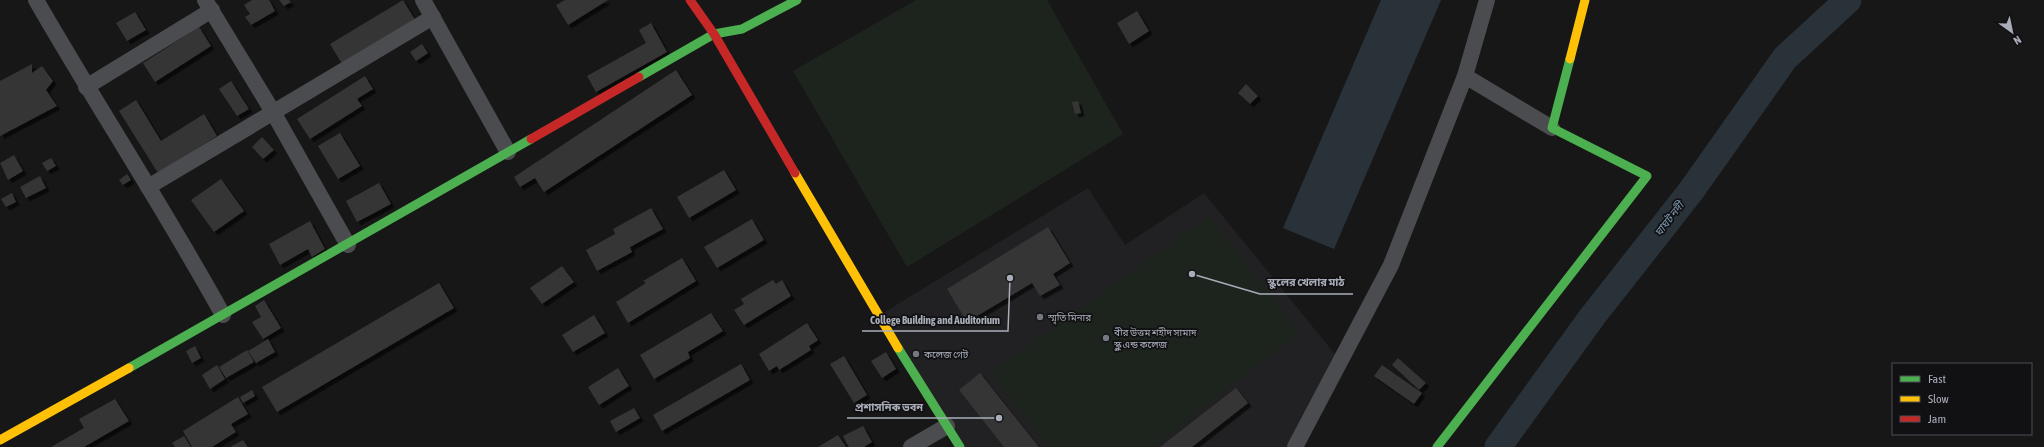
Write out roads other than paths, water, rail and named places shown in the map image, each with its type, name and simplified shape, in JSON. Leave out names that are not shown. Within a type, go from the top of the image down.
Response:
[{"type":"street","points":[[36,0],[86,87],[148,187],[223,315]]},
{"type":"street","points":[[423,0],[508,152]]},
{"type":"street","points":[[690,0],[714,34],[878,314],[960,447]]},
{"type":"street","points":[[0,440],[348,245],[714,34],[742,29],[797,0]]},
{"type":"street","points":[[1295,447],[1391,265],[1465,76],[1487,0]]},
{"type":"street","points":[[1552,128],[1585,0]]},
{"type":"street","points":[[86,87],[208,5],[273,112],[348,245]]},
{"type":"street","points":[[148,187],[433,17]]},
{"type":"street","points":[[1437,447],[1647,176],[1552,128],[1465,76]]},
{"type":"street","points":[[911,447],[947,426]]},
{"type":"waterway","name":"ঘাঘট নদী","points":[[1498,447],[1592,317],[1691,191],[1785,58],[1848,0]]},
{"type":"place","name":"স্কুলের খেলার মাঠ","points":[[1192,274]]},
{"type":"place","name":"College Building and Auditorium","points":[[1010,278]]},
{"type":"place","name":"স্মৃতি মিনার","points":[[1040,317]]},
{"type":"place","name":"বীর উত্তম শহীদ সামাদ স্কুল এন্ড কলেজ","points":[[1106,338]]},
{"type":"place","name":"কলেজ গেট","points":[[916,354]]},
{"type":"place","name":"প্রশাসনিক ভবন","points":[[999,418]]}]
